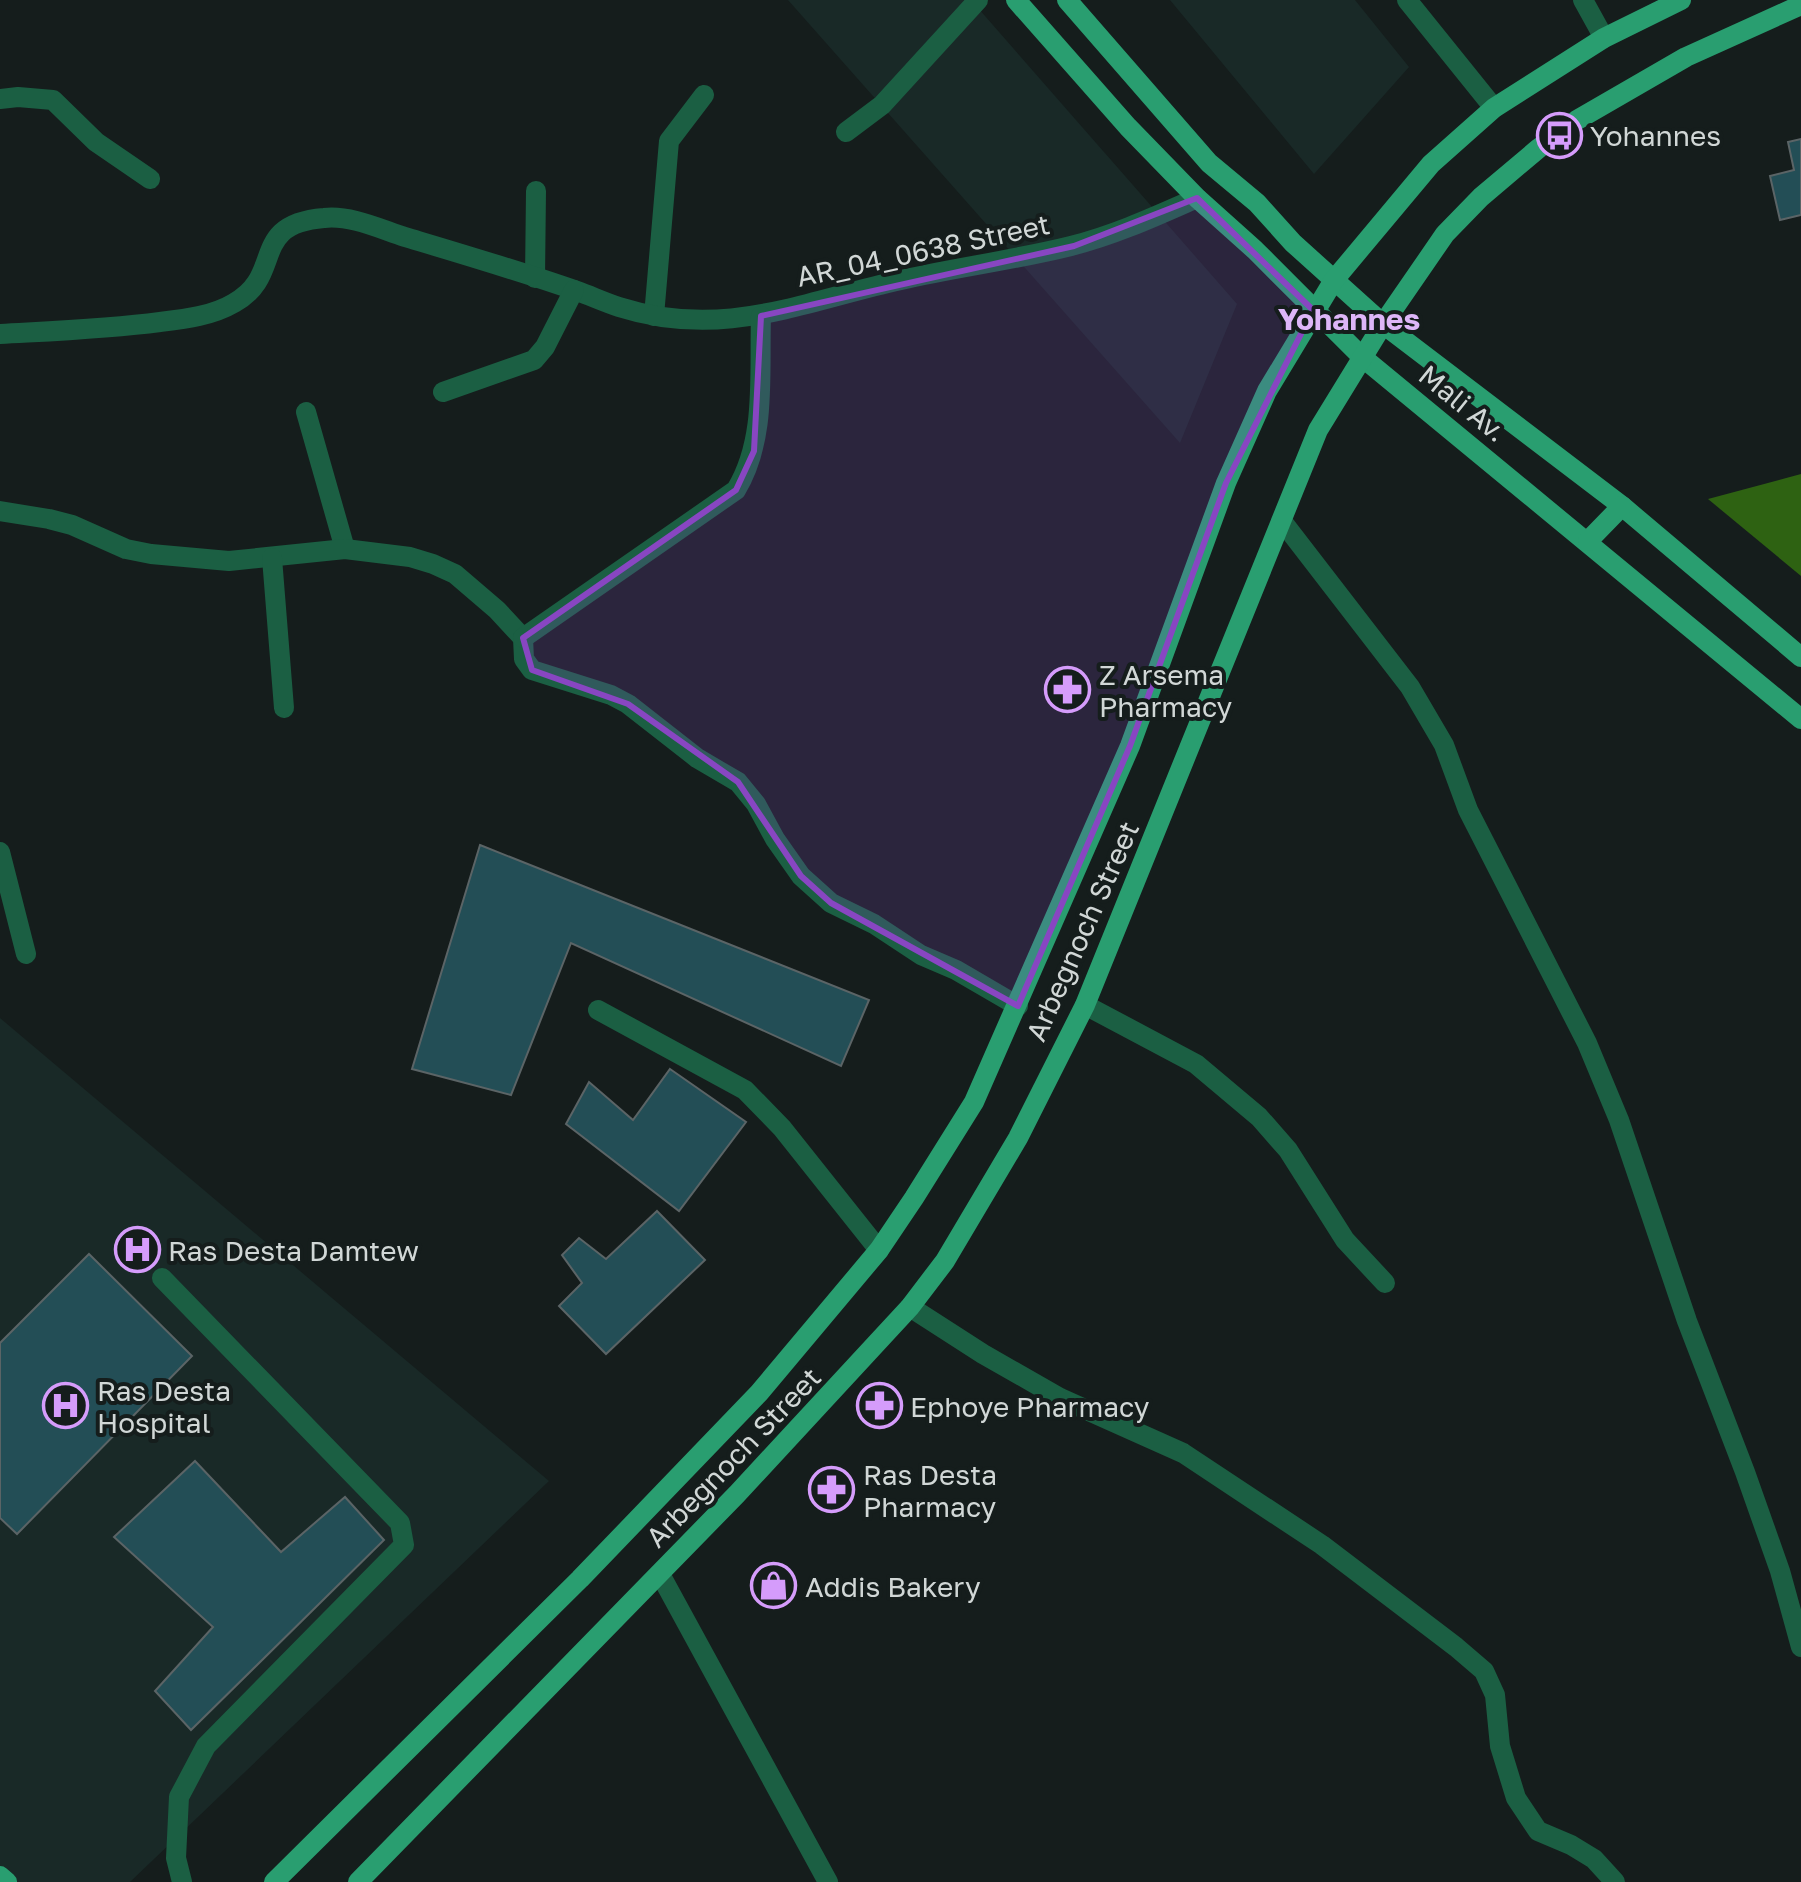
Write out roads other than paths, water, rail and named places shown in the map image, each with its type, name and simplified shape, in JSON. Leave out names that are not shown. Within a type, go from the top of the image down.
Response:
[{"type":"main road","name":"Mali Av.","points":[[1016,0],[1108,106],[1197,198],[1255,250],[1362,357],[1801,719]]},
{"type":"main road","name":"Mali Av.","points":[[1067,0],[1209,163],[1257,203],[1293,243],[1383,324],[1622,506],[1801,657]]},
{"type":"main road","name":"Arbegnoch Street","points":[[274,1882],[691,1465],[759,1393],[879,1250],[974,1102],[1130,746],[1226,483],[1267,391],[1313,310],[1334,280],[1431,164],[1494,108],[1604,38],[1681,0]]},
{"type":"main road","name":"Arbegnoch Street","points":[[358,1882],[845,1380],[910,1307],[945,1261],[1018,1138],[1085,1005],[1318,430],[1383,324],[1445,234],[1481,197],[1577,120],[1686,57],[1801,5]]},
{"type":"main road","points":[[1588,541],[1622,506]]},
{"type":"main road","points":[[0,1876],[7,1882]]},
{"type":"street","points":[[846,132],[882,105],[978,0]]},
{"type":"street","points":[[1407,0],[1494,108]]},
{"type":"street","points":[[1583,0],[1604,38]]},
{"type":"street","points":[[654,316],[669,141],[704,95]]},
{"type":"street","points":[[0,99],[53,100],[96,142],[150,179]]},
{"type":"street","points":[[535,278],[536,191]]},
{"type":"street","name":"AR_04_0638 Street","points":[[0,334],[121,327],[215,312],[249,294],[259,282],[276,237],[287,227],[304,220],[328,217],[349,219],[574,290],[618,307],[684,321],[761,316],[902,280],[1074,246],[1140,224],[1197,198]]},
{"type":"street","points":[[443,392],[534,360],[545,347],[574,290]]},
{"type":"street","points":[[523,638],[736,490],[754,451],[759,411],[761,316]]},
{"type":"street","points":[[306,412],[345,549]]},
{"type":"street","points":[[0,511],[72,525],[126,549],[151,554],[229,561],[345,549],[410,557],[455,574],[497,610],[523,638],[524,659],[532,670],[611,695],[628,704],[697,758],[738,782],[756,804],[775,839],[801,876],[831,903],[1018,1006]]},
{"type":"street","points":[[1282,521],[1410,687],[1437,734],[1468,810],[1587,1043],[1619,1120],[1687,1321],[1745,1472],[1780,1571],[1801,1647]]},
{"type":"street","points":[[272,558],[284,708]]},
{"type":"street","points":[[0,852],[26,954]]},
{"type":"street","points":[[1085,1005],[1196,1064],[1259,1117],[1288,1150],[1345,1240],[1385,1283]]},
{"type":"street","points":[[598,1010],[745,1090],[782,1128],[879,1250]]},
{"type":"street","points":[[162,1278],[400,1523],[404,1545],[206,1746],[179,1797],[176,1858],[182,1882]]},
{"type":"street","points":[[910,1307],[1060,1398],[1183,1453],[1322,1545],[1456,1647],[1484,1671],[1495,1695],[1500,1746],[1516,1798],[1530,1820],[1538,1831],[1594,1859],[1615,1882]]},
{"type":"street","points":[[660,1574],[828,1882]]},
{"type":"place","name":"Yohannes","points":[[1559,135]]},
{"type":"place","name":"Z Arsema Pharmacy","points":[[1068,690]]},
{"type":"place","name":"Ras Desta Damtew","points":[[137,1250]]},
{"type":"place","name":"Ras Desta Hospital","points":[[66,1406]]},
{"type":"place","name":"Ephoye Pharmacy","points":[[879,1406]]},
{"type":"place","name":"Ras Desta Pharmacy","points":[[832,1490]]},
{"type":"place","name":"Addis Bakery","points":[[774,1586]]},
{"type":"district","name":"Yohannes","points":[[1349,319]]}]
